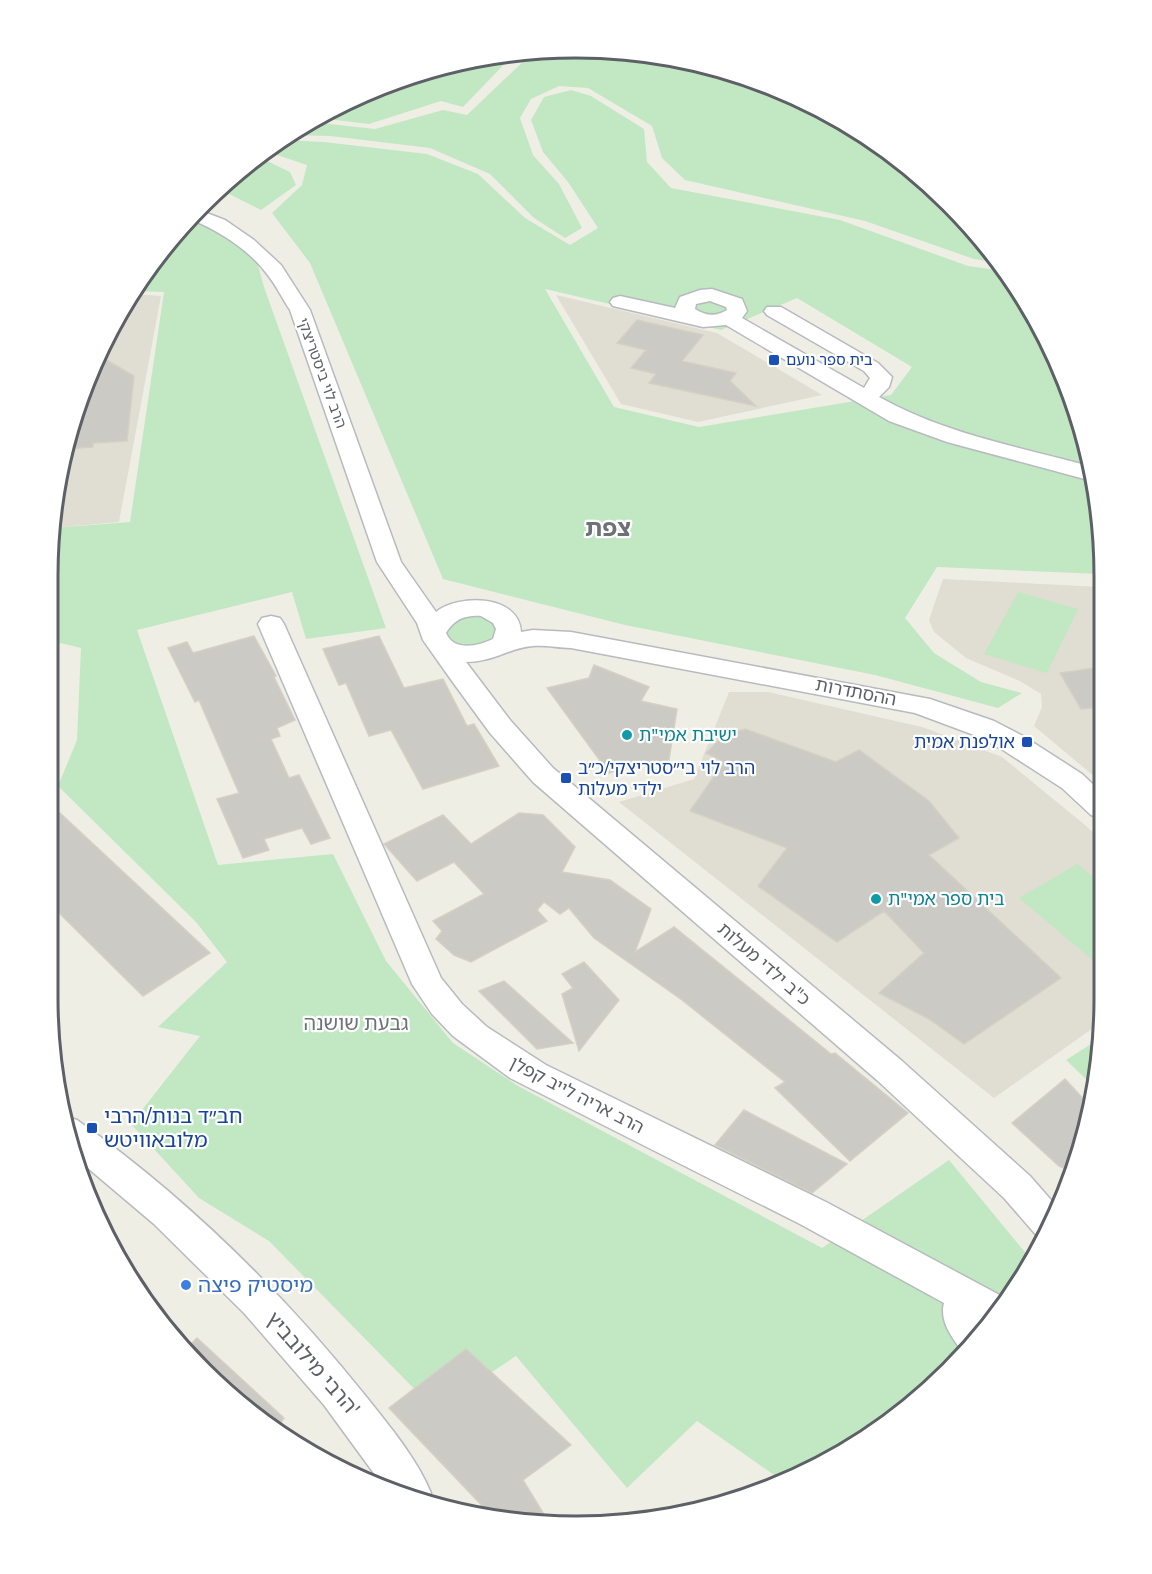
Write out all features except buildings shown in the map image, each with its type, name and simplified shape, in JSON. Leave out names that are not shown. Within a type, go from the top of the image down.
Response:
[{"type":"street","name":"הרב לוי ביסטריצקי","points":[[203,218],[218,224],[247,244],[274,269],[300,310],[394,569],[435,636]]},
{"type":"street","points":[[620,302],[703,320],[728,318],[897,416],[955,437],[1083,472]]},
{"type":"street","points":[[774,311],[871,367],[881,376],[878,387],[864,398]]},
{"type":"street","points":[[394,569],[406,582],[434,597],[490,612]]},
{"type":"street","points":[[435,636],[437,623],[444,616],[462,609],[490,612]]},
{"type":"street","name":"ההסתדרות","points":[[490,612],[550,634],[585,642],[920,705],[984,728],[1013,743],[1071,781],[1094,802]]},
{"type":"street","name":"כ\"ב ילדי מעלות","points":[[481,701],[474,684],[475,673],[492,649],[508,637],[509,628],[490,612]]},
{"type":"street","name":"הרב אריה לייב קפלן","points":[[271,624],[428,984],[453,1016],[483,1043],[512,1064],[537,1078],[813,1213],[982,1304]]},
{"type":"street","name":"ההסתדרות","points":[[435,636],[442,647],[457,654],[546,637],[585,642]]},
{"type":"street","name":"כ\"ב ילדי מעלות","points":[[435,636],[515,747],[543,775],[890,1071],[1017,1187],[1044,1218]]},
{"type":"street","name":"הרבי מילובביץ'","points":[[78,1139],[158,1204],[285,1328],[338,1389],[386,1453],[408,1487]]},
{"type":"street","points":[[971,1332],[963,1322],[961,1306],[982,1304]]},
{"type":"shaded area","points":[[142,295],[161,296],[119,522],[61,527],[68,475],[86,410],[112,347]]},
{"type":"shaded area","points":[[556,295],[717,333],[822,395],[698,422],[621,404]]},
{"type":"shaded area","points":[[943,579],[1094,587],[1094,776],[1034,726],[1042,707],[1041,694],[1020,681],[966,658],[934,632],[929,620]]},
{"type":"shaded area","points":[[729,692],[768,692],[922,727],[1002,757],[1094,833],[1092,1029],[994,1098],[619,802],[694,779]]},
{"type":"green space","points":[[576,58],[610,60],[677,68],[710,76],[774,98],[805,112],[864,146],[891,165],[942,210],[987,261],[974,259],[865,221],[685,180],[662,158],[652,126],[588,88],[559,86],[531,99],[520,118],[533,155],[559,184],[582,228],[565,238],[534,218],[490,174],[430,148],[330,136],[305,135],[325,123],[375,129],[443,110],[467,115],[523,62]]},
{"type":"green space","points":[[505,63],[463,107],[441,101],[369,124],[333,120],[410,86],[475,68]]},
{"type":"green space","points":[[571,90],[591,96],[644,129],[647,162],[671,188],[840,220],[968,266],[993,269],[1024,317],[1040,347],[1066,410],[1084,475],[1094,574],[937,567],[905,618],[934,653],[981,682],[1022,693],[998,708],[875,675],[625,625],[443,579],[310,263],[272,213],[302,185],[307,165],[277,154],[297,141],[427,154],[478,174],[525,218],[570,245],[598,228],[568,182],[543,152],[531,120],[544,97]],"holes":[[[545,289],[721,330],[797,298],[912,367],[891,395],[699,427],[614,407]]]},
{"type":"green space","points":[[267,161],[290,172],[296,185],[261,210],[228,193]]},
{"type":"green space","points":[[205,216],[230,233],[256,258],[264,287],[386,628],[306,639],[292,592],[137,630],[218,865],[333,854],[386,961],[453,1043],[518,1086],[822,1248],[949,1160],[1026,1253],[987,1313],[942,1364],[891,1409],[835,1446],[775,1476],[697,1421],[627,1488],[516,1356],[435,1410],[269,1241],[199,1198],[131,1124],[200,1036],[158,1027],[227,962],[196,922],[58,786],[77,740],[81,648],[58,642],[58,576],[61,527],[130,522],[164,292],[144,291],[165,261]]},
{"type":"green space","points":[[1018,592],[1078,609],[1047,673],[984,654]]},
{"type":"green space","points":[[472,615],[492,623],[496,629],[493,636],[488,641],[472,647],[457,644],[447,632],[448,628],[456,620]]},
{"type":"green space","points":[[1077,864],[1094,878],[1094,961],[1019,898]]},
{"type":"green space","points":[[1091,1044],[1087,1080],[1066,1060]]},
{"type":"place","name":"בית ספר נועם","points":[[774,360]]},
{"type":"place","name":"ישיבת אמי\"ת","points":[[627,735]]},
{"type":"place","name":"אולפנת אמית","points":[[1027,742]]},
{"type":"place","name":"הרב לוי בי״סטריצקי/כ״ב ילדי מעלות","points":[[566,778]]},
{"type":"place","name":"בית ספר אמי\"ת","points":[[876,899]]},
{"type":"place","name":"חב״ד בנות/הרבי מלובאוויטש","points":[[92,1128]]},
{"type":"place","name":"מיסטיק פיצה","points":[[186,1285]]},
{"type":"district","name":"צפת","points":[[608,528]]},
{"type":"district","name":"גבעת שושנה","points":[[356,1023]]}]
